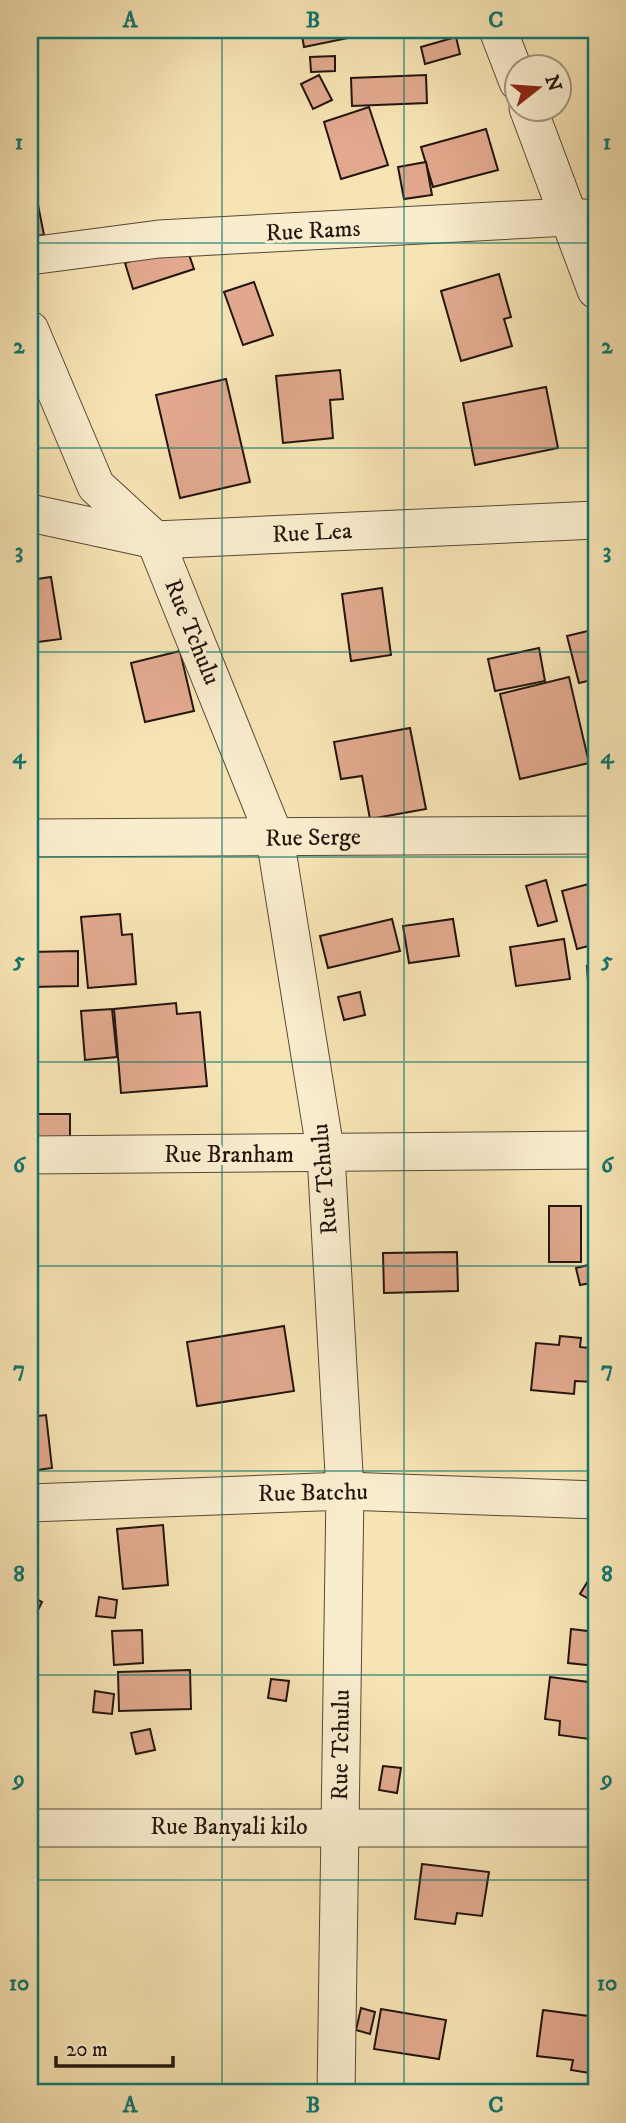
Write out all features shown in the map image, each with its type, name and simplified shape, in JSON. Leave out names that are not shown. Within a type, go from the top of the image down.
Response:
[{"type":"street","points":[[498,30],[506,52]]},
{"type":"street","points":[[534,122],[582,218],[596,290]]},
{"type":"street","name":"Rue Rams","points":[[30,256],[159,239],[582,218]]},
{"type":"street","name":"Rue Tchulu","points":[[30,330],[96,486],[155,540],[275,838],[326,1155],[345,1491],[336,2093]]},
{"type":"street","name":"Rue Lea","points":[[30,513],[155,540],[596,520]]},
{"type":"street","name":"Rue Serge","points":[[30,838],[596,835]]},
{"type":"street","name":"Rue Branham","points":[[30,1155],[326,1155],[596,1150]]},
{"type":"street","name":"Rue Batchu","points":[[30,1503],[345,1491],[596,1500]]},
{"type":"street","name":"Rue Banyali kilo","points":[[30,1828],[596,1828]]},
{"type":"building","points":[[301,30],[346,30],[348,38],[304,47]]},
{"type":"building","points":[[456,37],[460,54],[425,64],[421,47]]},
{"type":"building","points":[[335,56],[335,71],[311,72],[310,57]]},
{"type":"building","points":[[319,75],[332,100],[313,109],[301,84]]},
{"type":"building","points":[[426,75],[427,103],[352,106],[351,78]]},
{"type":"building","points":[[369,107],[388,165],[341,179],[324,122]]},
{"type":"building","points":[[486,129],[498,170],[433,187],[421,147]]},
{"type":"building","points":[[426,162],[432,195],[404,199],[398,167]]},
{"type":"building","points":[[34,185],[44,235],[30,237],[30,186]]},
{"type":"building","points":[[185,243],[194,269],[133,289],[125,263]]},
{"type":"building","points":[[499,274],[511,317],[504,319],[512,346],[461,361],[441,291]]},
{"type":"building","points":[[254,282],[273,335],[243,345],[224,292]]},
{"type":"building","points":[[340,370],[343,399],[330,400],[333,438],[283,443],[276,376]]},
{"type":"building","points":[[226,379],[250,482],[180,498],[156,395]]},
{"type":"building","points":[[546,387],[558,448],[475,465],[463,403]]},
{"type":"building","points":[[51,577],[61,639],[30,643],[30,580]]},
{"type":"building","points":[[382,588],[391,655],[351,661],[342,594]]},
{"type":"building","points":[[596,629],[596,679],[579,683],[567,636]]},
{"type":"building","points":[[539,648],[545,681],[495,691],[488,659]]},
{"type":"building","points":[[180,651],[194,711],[145,722],[131,663]]},
{"type":"building","points":[[569,677],[589,763],[520,779],[500,694]]},
{"type":"building","points":[[410,728],[426,809],[370,819],[362,776],[341,779],[334,742]]},
{"type":"building","points":[[546,880],[557,921],[538,926],[526,886]]},
{"type":"building","points":[[596,882],[596,944],[577,949],[562,891]]},
{"type":"building","points":[[120,914],[122,935],[132,934],[136,984],[88,988],[81,917]]},
{"type":"building","points":[[392,919],[400,951],[328,968],[320,936]]},
{"type":"building","points":[[453,919],[459,956],[409,963],[403,926]]},
{"type":"building","points":[[564,939],[570,979],[516,986],[510,947]]},
{"type":"building","points":[[78,951],[78,986],[31,987],[30,952]]},
{"type":"building","points":[[596,965],[596,995],[589,996],[587,966]]},
{"type":"building","points":[[360,992],[365,1015],[344,1020],[338,997]]},
{"type":"building","points":[[176,1003],[177,1014],[200,1012],[207,1086],[121,1093],[114,1009]]},
{"type":"building","points":[[112,1009],[117,1057],[85,1060],[81,1011]]},
{"type":"building","points":[[32,1114],[70,1114],[70,1145],[32,1144]]},
{"type":"building","points":[[549,1206],[581,1206],[581,1262],[549,1262]]},
{"type":"building","points":[[457,1252],[458,1291],[384,1293],[383,1253]]},
{"type":"building","points":[[596,1263],[596,1282],[580,1285],[576,1268]]},
{"type":"building","points":[[284,1326],[294,1391],[197,1406],[187,1342]]},
{"type":"building","points":[[560,1336],[581,1338],[580,1347],[596,1349],[596,1382],[575,1381],[574,1394],[531,1390],[536,1343],[559,1345]]},
{"type":"building","points":[[46,1415],[52,1468],[30,1471],[30,1417]]},
{"type":"building","points":[[163,1525],[168,1585],[123,1589],[117,1529]]},
{"type":"building","points":[[591,1576],[596,1579],[596,1603],[580,1594]]},
{"type":"building","points":[[30,1596],[42,1602],[34,1618],[30,1615]]},
{"type":"building","points":[[99,1597],[117,1600],[115,1618],[96,1616]]},
{"type":"building","points":[[571,1629],[596,1632],[596,1666],[568,1663]]},
{"type":"building","points":[[142,1630],[143,1663],[114,1665],[112,1631]]},
{"type":"building","points":[[30,1670],[38,1670],[38,1700],[30,1700]]},
{"type":"building","points":[[190,1670],[191,1709],[119,1711],[118,1672]]},
{"type":"building","points":[[550,1677],[596,1683],[596,1726],[592,1725],[589,1739],[559,1735],[560,1721],[545,1719]]},
{"type":"building","points":[[271,1679],[289,1681],[286,1701],[268,1698]]},
{"type":"building","points":[[95,1691],[114,1694],[112,1714],[93,1712]]},
{"type":"building","points":[[30,1700],[38,1700],[37,1746],[30,1746]]},
{"type":"building","points":[[150,1729],[155,1750],[136,1754],[131,1733]]},
{"type":"building","points":[[383,1766],[401,1768],[397,1793],[379,1790]]},
{"type":"building","points":[[422,1864],[489,1872],[482,1916],[457,1913],[455,1924],[415,1919]]},
{"type":"building","points":[[361,2008],[375,2012],[370,2034],[356,2030]]},
{"type":"building","points":[[381,2009],[446,2020],[439,2059],[374,2049]]},
{"type":"building","points":[[543,2010],[596,2017],[596,2074],[571,2070],[573,2060],[537,2056]]}]
